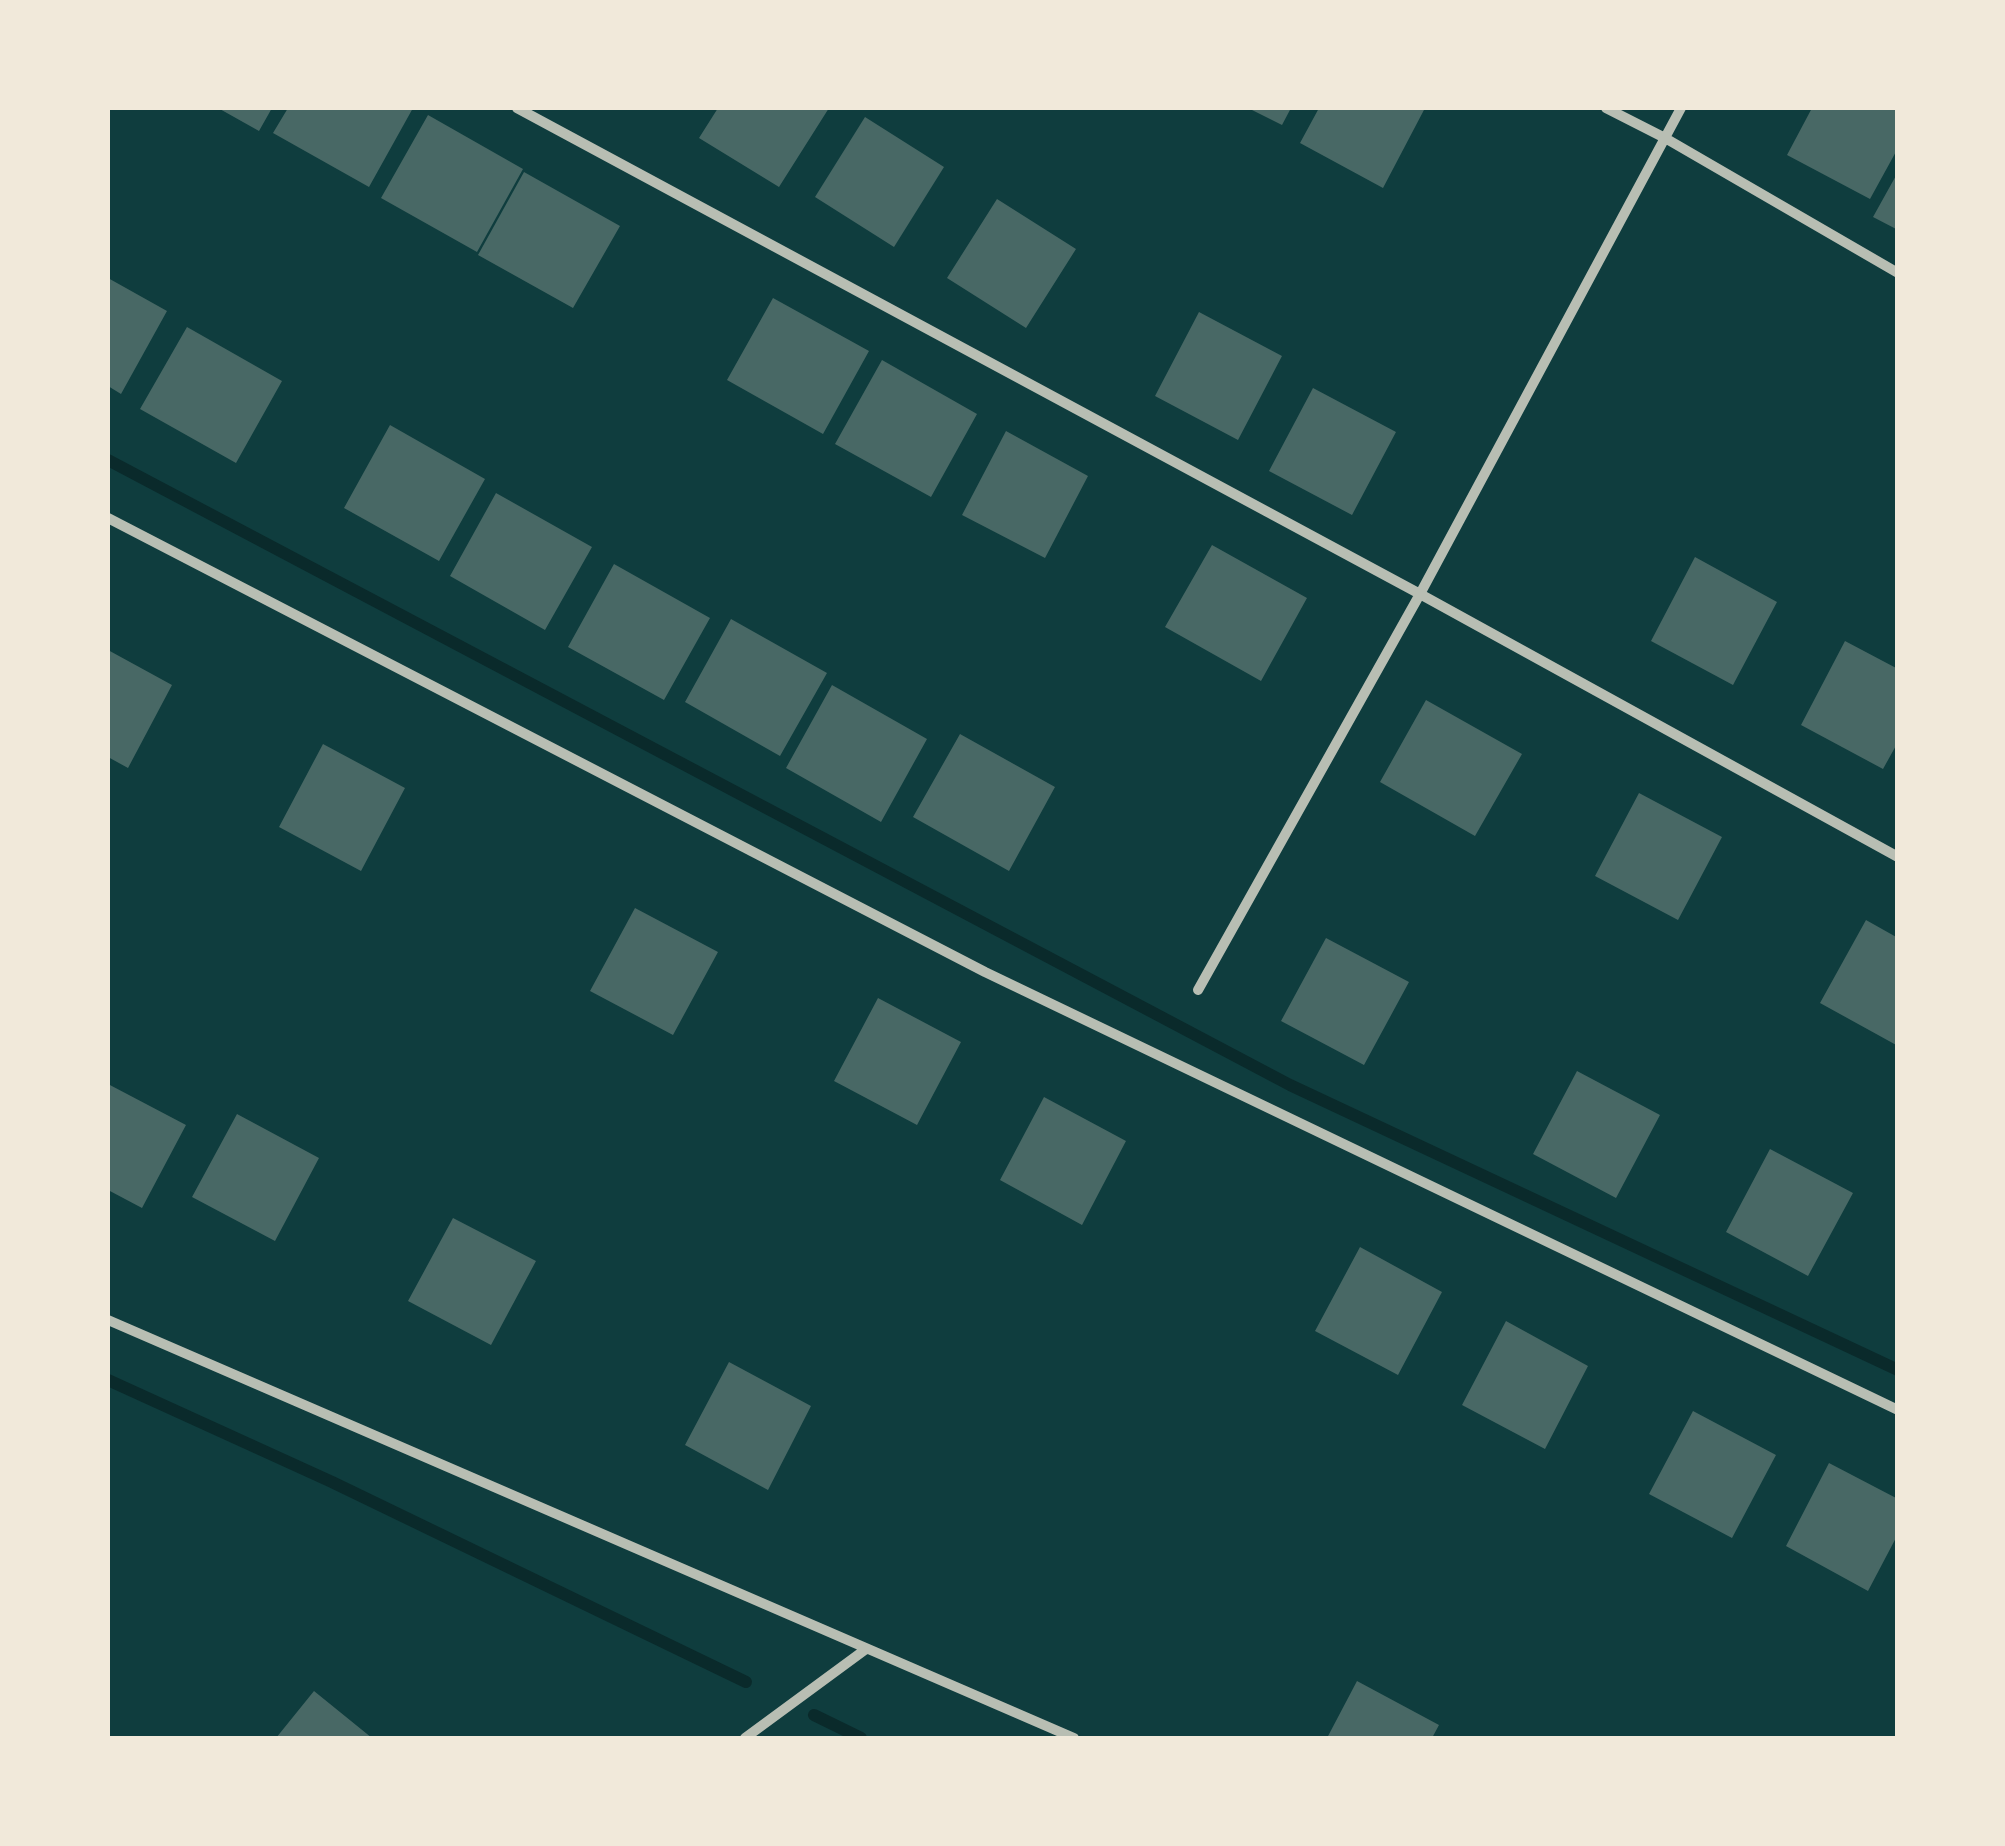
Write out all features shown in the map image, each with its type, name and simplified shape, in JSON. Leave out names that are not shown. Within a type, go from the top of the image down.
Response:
[{"type":"street","points":[[517,108],[1420,594],[1898,857]]},
{"type":"street","points":[[1606,108],[1665,138],[1898,274]]},
{"type":"street","points":[[1198,990],[1420,594],[1681,108]]},
{"type":"street","points":[[108,518],[985,972],[1898,1410]]},
{"type":"street","points":[[108,1320],[1074,1738]]},
{"type":"street","points":[[745,1738],[866,1649]]},
{"type":"building","points":[[218,108],[272,108],[259,131]]},
{"type":"building","points":[[288,108],[413,108],[369,187],[273,133]]},
{"type":"building","points":[[718,108],[829,108],[779,187],[699,138]]},
{"type":"building","points":[[1248,108],[1291,108],[1282,125]]},
{"type":"building","points":[[1319,108],[1425,108],[1383,188],[1300,143]]},
{"type":"building","points":[[1812,108],[1898,108],[1898,148],[1870,199],[1787,155]]},
{"type":"building","points":[[428,115],[523,169],[477,252],[381,198]]},
{"type":"building","points":[[865,117],[944,167],[894,247],[815,197]]},
{"type":"building","points":[[524,172],[620,226],[573,308],[478,255]]},
{"type":"building","points":[[1898,172],[1898,230],[1873,217]]},
{"type":"building","points":[[997,199],[1076,249],[1026,328],[947,278]]},
{"type":"building","points":[[108,278],[167,311],[121,394],[108,386]]},
{"type":"building","points":[[773,298],[869,351],[823,434],[727,380]]},
{"type":"building","points":[[1199,312],[1282,356],[1238,440],[1155,396]]},
{"type":"building","points":[[187,327],[282,381],[236,463],[140,409]]},
{"type":"building","points":[[882,360],[977,414],[931,497],[835,444]]},
{"type":"building","points":[[1313,388],[1396,432],[1352,515],[1269,471]]},
{"type":"building","points":[[390,425],[485,479],[439,561],[344,508]]},
{"type":"building","points":[[1006,431],[1088,476],[1045,558],[962,515]]},
{"type":"building","points":[[496,493],[592,547],[545,630],[450,576]]},
{"type":"building","points":[[1212,545],[1307,598],[1261,681],[1165,627]]},
{"type":"building","points":[[1695,557],[1777,602],[1733,685],[1651,641]]},
{"type":"building","points":[[614,564],[710,618],[664,700],[568,647]]},
{"type":"building","points":[[731,619],[827,673],[780,756],[685,702]]},
{"type":"building","points":[[1845,641],[1898,669],[1898,742],[1883,769],[1801,725]]},
{"type":"building","points":[[108,650],[172,685],[128,768],[108,757]]},
{"type":"building","points":[[832,685],[927,739],[881,822],[786,768]]},
{"type":"building","points":[[1426,700],[1522,754],[1475,836],[1380,782]]},
{"type":"building","points":[[960,734],[1055,787],[1009,871],[913,817]]},
{"type":"building","points":[[323,744],[405,788],[361,871],[279,827]]},
{"type":"building","points":[[1639,793],[1722,837],[1678,920],[1595,876]]},
{"type":"building","points":[[635,908],[718,952],[673,1035],[590,991]]},
{"type":"building","points":[[1866,920],[1898,938],[1898,1046],[1820,1003]]},
{"type":"building","points":[[1326,938],[1409,982],[1364,1065],[1281,1021]]},
{"type":"building","points":[[878,998],[961,1042],[917,1125],[834,1081]]},
{"type":"building","points":[[1577,1071],[1660,1115],[1616,1198],[1533,1154]]},
{"type":"building","points":[[108,1084],[186,1125],[142,1208],[108,1190]]},
{"type":"building","points":[[1044,1097],[1126,1141],[1082,1225],[1000,1180]]},
{"type":"building","points":[[237,1114],[319,1158],[275,1241],[192,1197]]},
{"type":"building","points":[[1770,1149],[1853,1193],[1808,1276],[1726,1232]]},
{"type":"building","points":[[453,1218],[536,1261],[491,1345],[408,1301]]},
{"type":"building","points":[[1360,1247],[1442,1292],[1398,1375],[1315,1331]]},
{"type":"building","points":[[1506,1321],[1588,1366],[1545,1449],[1462,1405]]},
{"type":"building","points":[[729,1362],[811,1406],[768,1490],[685,1445]]},
{"type":"building","points":[[1693,1411],[1776,1455],[1732,1538],[1649,1494]]},
{"type":"building","points":[[1829,1463],[1898,1499],[1898,1534],[1868,1591],[1786,1546]]},
{"type":"building","points":[[1357,1681],[1439,1725],[1432,1738],[1327,1738]]},
{"type":"building","points":[[314,1691],[372,1738],[276,1738]]},
{"type":"waterway","points":[[108,460],[1290,1085],[1898,1370]]},
{"type":"waterway","points":[[108,1380],[332,1482],[746,1682]]},
{"type":"waterway","points":[[814,1715],[861,1738]]}]
